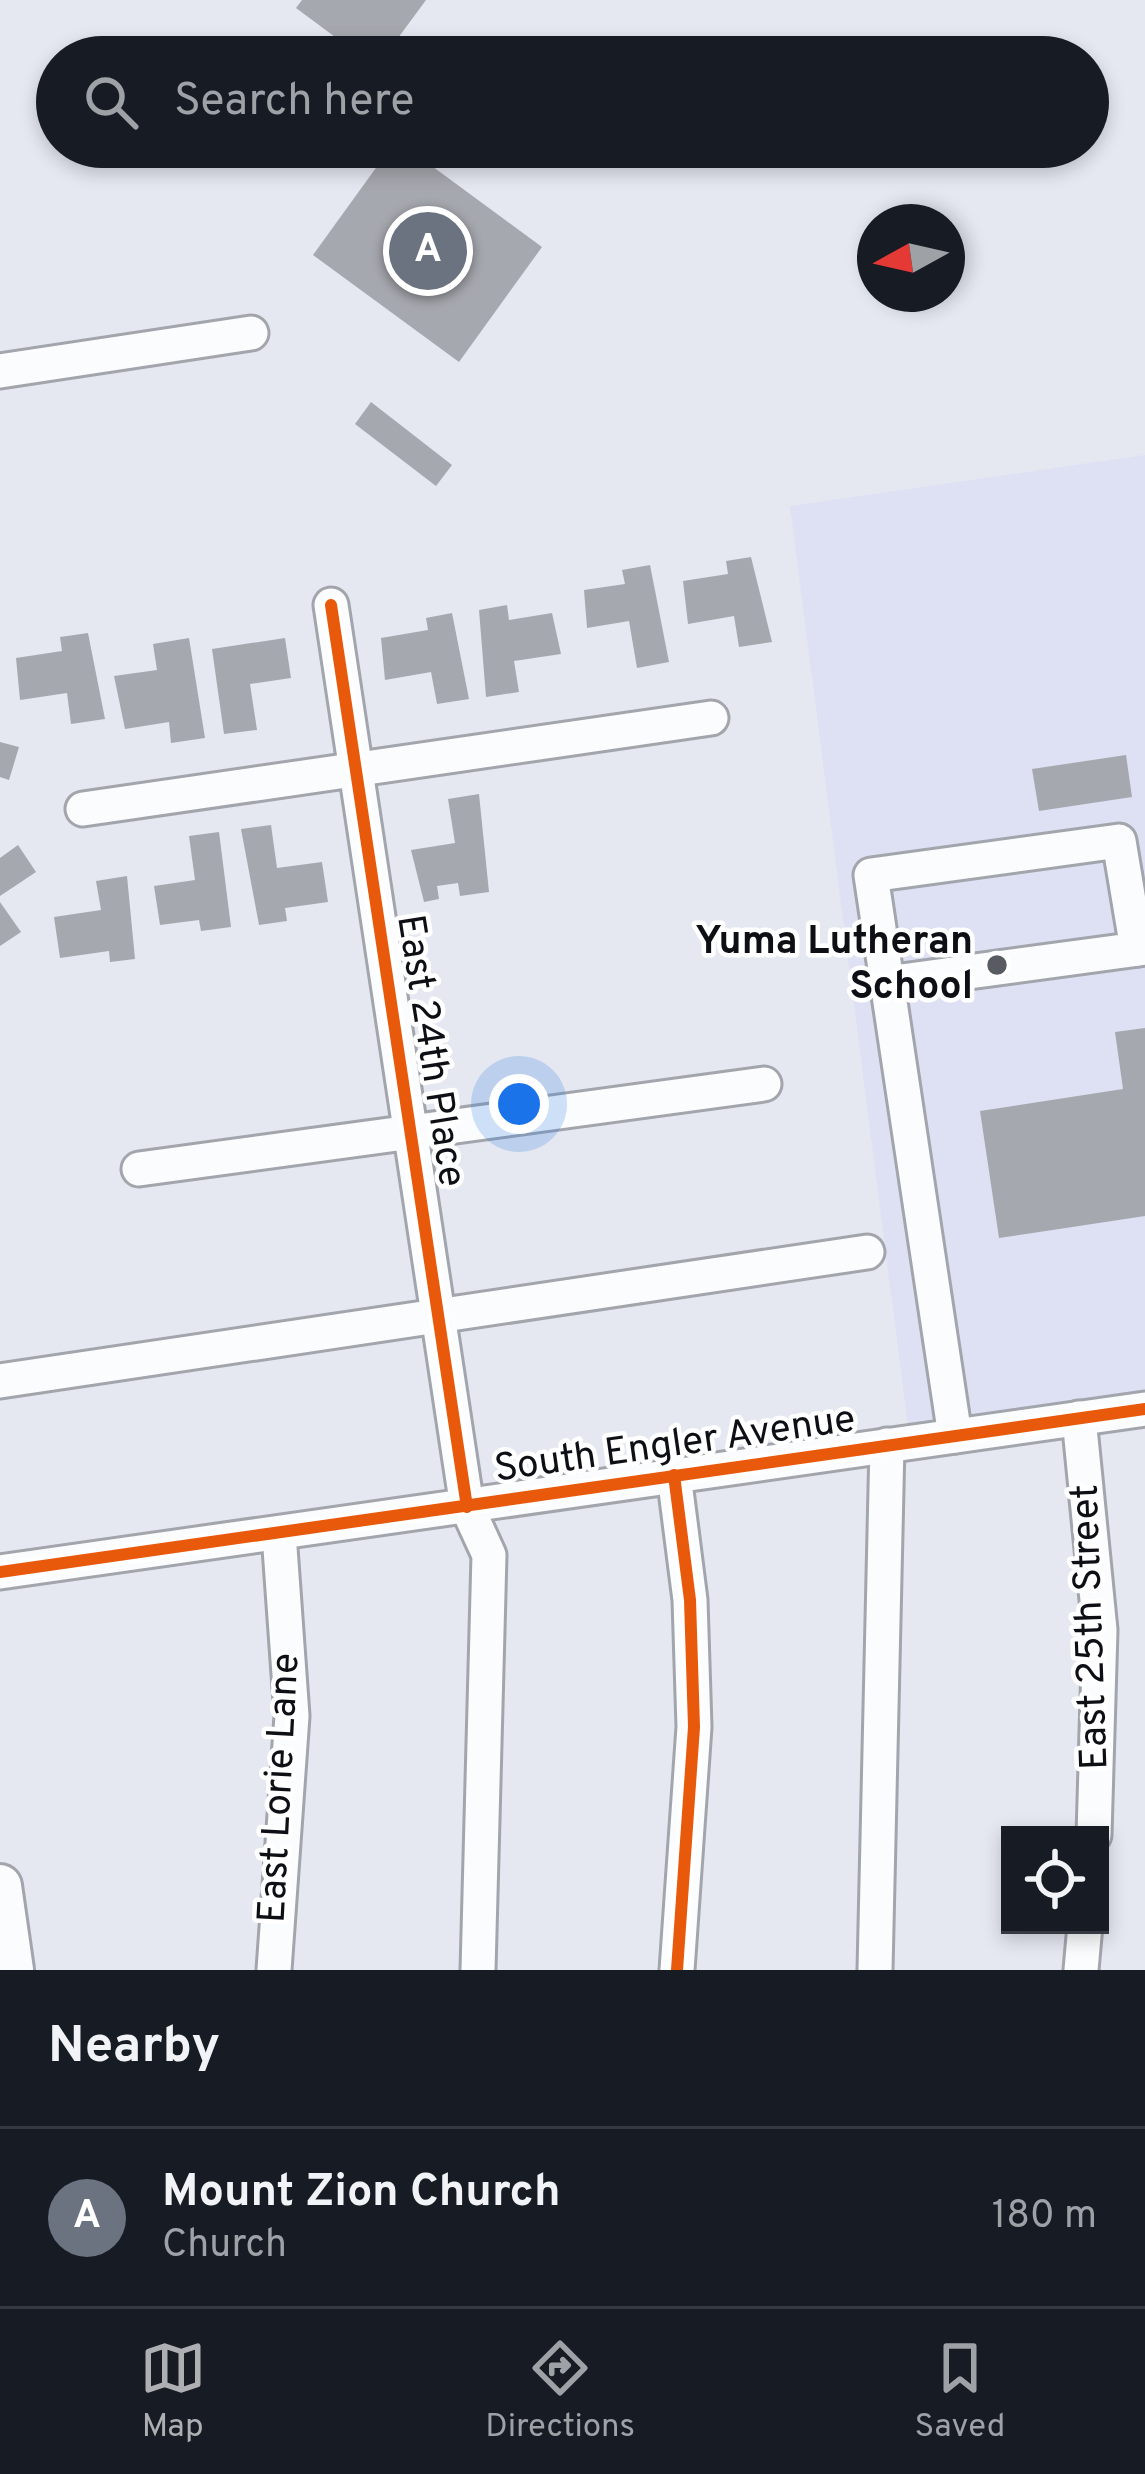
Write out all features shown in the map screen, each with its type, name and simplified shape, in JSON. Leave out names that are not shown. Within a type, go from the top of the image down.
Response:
[{"type":"main road","points":[[0,1886],[12,1970]]},
{"type":"street","points":[[0,371],[251,333]]},
{"type":"street","name":"East 24th Place","points":[[331,605],[467,1507],[489,1555],[478,1970]]},
{"type":"street","points":[[83,809],[711,718]]},
{"type":"street","points":[[887,983],[1141,948],[1119,841],[871,875],[887,983],[955,1436]]},
{"type":"street","points":[[139,1169],[764,1084]]},
{"type":"street","points":[[0,1381],[867,1252]]},
{"type":"street","name":"South Engler Avenue","points":[[0,1572],[1145,1409]]},
{"type":"street","name":"East 25th Street","points":[[1079,1418],[1100,1630],[1094,1826]]},
{"type":"street","points":[[875,1970],[887,1445]]},
{"type":"street","points":[[674,1475],[690,1600],[694,1727],[677,1970]]},
{"type":"street","name":"East Lorie Lane","points":[[274,1970],[292,1716],[279,1534]]},
{"type":"street","points":[[1081,1970],[1084,1934]]},
{"type":"shaded area","name":"Yuma Lutheran School","points":[[1145,455],[1145,1409],[910,1442],[790,506]]},
{"type":"building","points":[[302,0],[426,0],[399,36],[334,36],[296,8]]},
{"type":"building","points":[[376,168],[435,168],[542,247],[459,362],[313,255]]},
{"type":"building","points":[[371,402],[452,465],[436,486],[355,424]]},
{"type":"building","points":[[751,557],[772,642],[739,647],[734,616],[688,624],[683,581],[728,574],[726,561]]},
{"type":"building","points":[[650,565],[669,662],[637,668],[629,621],[587,628],[584,590],[625,584],[622,570]]},
{"type":"building","points":[[507,605],[509,620],[552,613],[561,654],[514,661],[519,692],[486,697],[479,610]]},
{"type":"building","points":[[452,613],[469,699],[437,704],[431,672],[385,680],[381,638],[428,630],[426,618]]},
{"type":"building","points":[[88,633],[105,719],[71,724],[67,693],[20,700],[16,658],[62,651],[60,637]]},
{"type":"building","points":[[189,638],[205,738],[171,743],[169,722],[125,729],[114,676],[157,670],[153,644]]},
{"type":"building","points":[[285,638],[291,678],[250,684],[257,730],[224,734],[212,649]]},
{"type":"building","points":[[0,742],[19,747],[9,780],[0,777]]},
{"type":"building","points":[[1126,755],[1132,797],[1039,811],[1032,769]]},
{"type":"building","points":[[479,794],[489,892],[460,896],[458,883],[437,886],[439,899],[424,902],[411,850],[455,843],[448,799]]},
{"type":"building","points":[[271,825],[277,868],[322,862],[328,902],[285,908],[287,921],[259,925],[241,829]]},
{"type":"building","points":[[219,832],[231,927],[201,931],[199,920],[160,925],[154,886],[195,880],[189,836]]},
{"type":"building","points":[[18,845],[36,872],[0,896],[0,858]]},
{"type":"building","points":[[127,876],[135,959],[110,962],[109,951],[60,958],[54,917],[101,910],[96,881]]},
{"type":"building","points":[[0,902],[21,932],[0,946]]},
{"type":"building","points":[[1145,1028],[1145,1216],[999,1238],[980,1111],[1123,1089],[1115,1032]]},
{"type":"cycle path","points":[[331,605],[467,1507]]},
{"type":"cycle path","points":[[0,1572],[1145,1409]]},
{"type":"cycle path","points":[[674,1475],[690,1600],[694,1727],[677,1970]]},
{"type":"place","name":"Mount Zion Church","points":[[428,251]]},
{"type":"place","name":"Yuma Lutheran School","points":[[997,965]]}]
